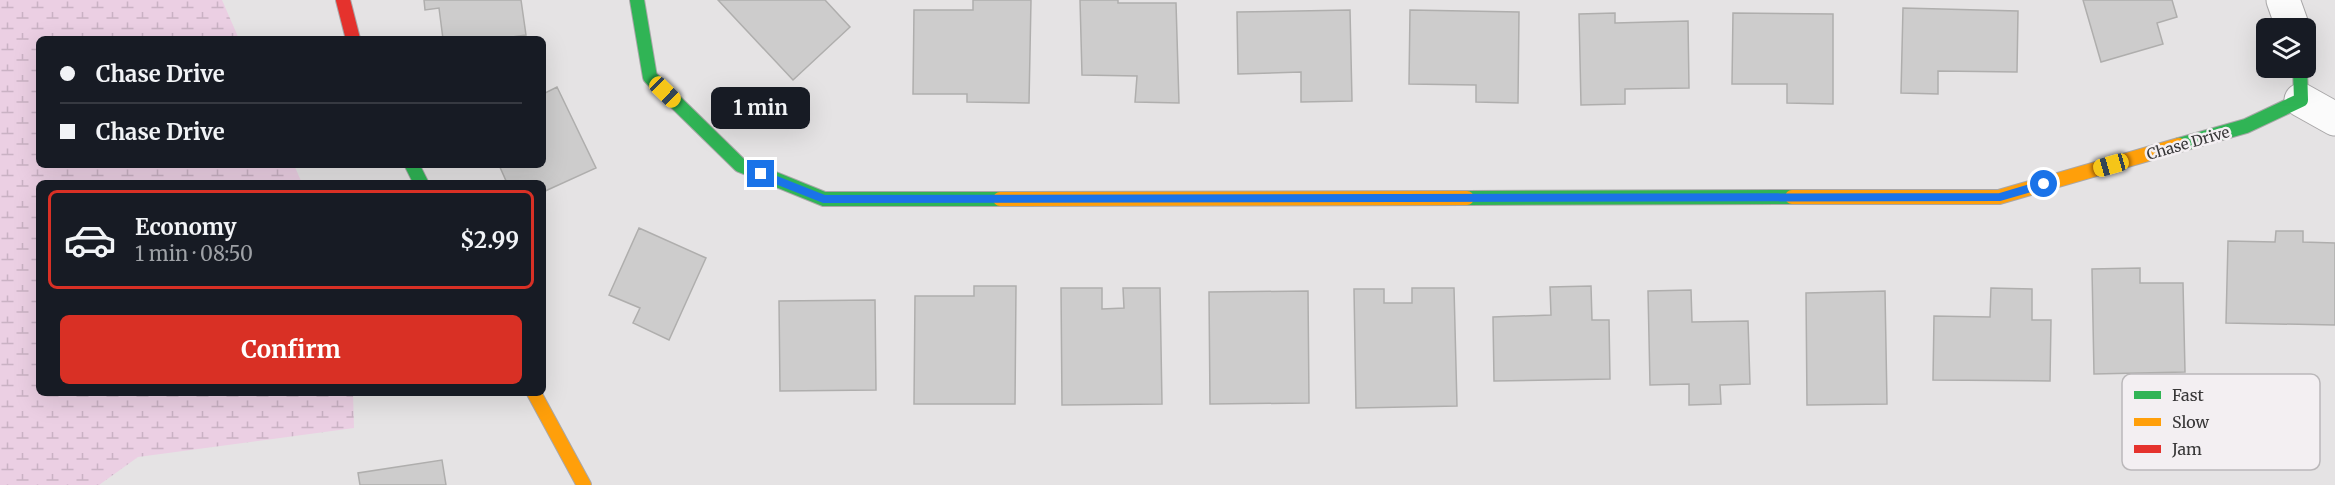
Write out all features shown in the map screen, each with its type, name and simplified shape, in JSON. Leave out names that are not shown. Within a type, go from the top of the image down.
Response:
[{"type":"street","points":[[343,0],[351,36]]},
{"type":"street","name":"Chase Drive","points":[[637,0],[650,77],[740,165],[824,199],[2000,197],[2246,126],[2301,100]]},
{"type":"street","points":[[2283,0],[2290,18]]},
{"type":"street","points":[[2300,78],[2301,100],[2335,119]]},
{"type":"street","points":[[536,396],[584,485]]},
{"type":"green space","points":[[0,0],[222,0],[238,36],[36,36],[36,168],[295,168],[301,180],[36,180],[36,396],[353,396],[354,428],[138,457],[99,485],[0,485]]},
{"type":"building","points":[[424,0],[521,0],[526,35],[443,36],[439,8],[425,10]]},
{"type":"building","points":[[718,0],[825,0],[850,27],[793,80]]},
{"type":"building","points":[[973,0],[1031,0],[1029,103],[967,102],[967,94],[913,94],[914,10],[973,10]]},
{"type":"building","points":[[1080,0],[1118,0],[1118,3],[1176,3],[1179,103],[1135,102],[1137,76],[1082,75]]},
{"type":"building","points":[[2083,0],[2172,0],[2177,17],[2157,23],[2163,44],[2101,62]]},
{"type":"building","points":[[1903,8],[2018,11],[2017,72],[1938,71],[1938,94],[1901,93]]},
{"type":"building","points":[[1350,10],[1352,101],[1301,102],[1301,72],[1238,74],[1237,12]]},
{"type":"building","points":[[1410,10],[1519,12],[1518,103],[1476,102],[1476,85],[1409,84]]},
{"type":"building","points":[[1615,13],[1615,23],[1688,21],[1689,88],[1625,89],[1625,104],[1581,105],[1579,14]]},
{"type":"building","points":[[1733,13],[1833,14],[1833,104],[1787,103],[1787,84],[1732,84]]},
{"type":"building","points":[[557,87],[596,168],[546,191],[546,180],[506,180],[500,168],[546,168],[546,92]]},
{"type":"building","points":[[639,228],[706,258],[669,340],[633,323],[640,308],[609,295]]},
{"type":"building","points":[[2276,231],[2303,231],[2303,242],[2335,243],[2335,325],[2226,323],[2228,241],[2275,242]]},
{"type":"building","points":[[2140,268],[2140,283],[2183,283],[2185,372],[2094,374],[2092,269]]},
{"type":"building","points":[[974,286],[1016,286],[1015,404],[914,404],[915,296],[974,296]]},
{"type":"building","points":[[1591,286],[1592,320],[1609,320],[1610,379],[1494,381],[1493,317],[1551,315],[1550,287]]},
{"type":"building","points":[[1061,288],[1102,288],[1102,309],[1124,308],[1123,288],[1160,288],[1162,404],[1062,405]]},
{"type":"building","points":[[1412,288],[1454,288],[1457,406],[1356,408],[1354,289],[1384,289],[1384,303],[1412,303]]},
{"type":"building","points":[[1991,288],[2032,289],[2032,320],[2051,320],[2050,381],[1933,380],[1934,316],[1990,317]]},
{"type":"building","points":[[1691,290],[1692,322],[1748,321],[1750,384],[1720,385],[1721,404],[1689,405],[1689,384],[1650,385],[1648,291]]},
{"type":"building","points":[[1308,291],[1309,403],[1210,404],[1209,292]]},
{"type":"building","points":[[1885,291],[1887,404],[1807,405],[1806,293]]},
{"type":"building","points":[[875,300],[876,390],[780,391],[779,301]]},
{"type":"building","points":[[442,460],[446,485],[360,485],[358,473]]},
{"type":"traffic: fast","points":[[637,0],[650,77],[740,165],[824,199],[1000,199]]},
{"type":"traffic: fast","points":[[2179,145],[2246,126],[2301,100],[2300,78]]},
{"type":"traffic: fast","points":[[414,168],[420,180]]},
{"type":"traffic: fast","points":[[1467,198],[1792,197]]},
{"type":"traffic: slow","points":[[1792,197],[1999,197],[2179,145]]},
{"type":"traffic: slow","points":[[1000,199],[1467,198]]},
{"type":"traffic: slow","points":[[536,396],[584,485]]},
{"type":"traffic: jam","points":[[343,0],[352,36]]},
{"type":"route","points":[[761,174],[824,199],[2000,197],[2044,184]]}]
